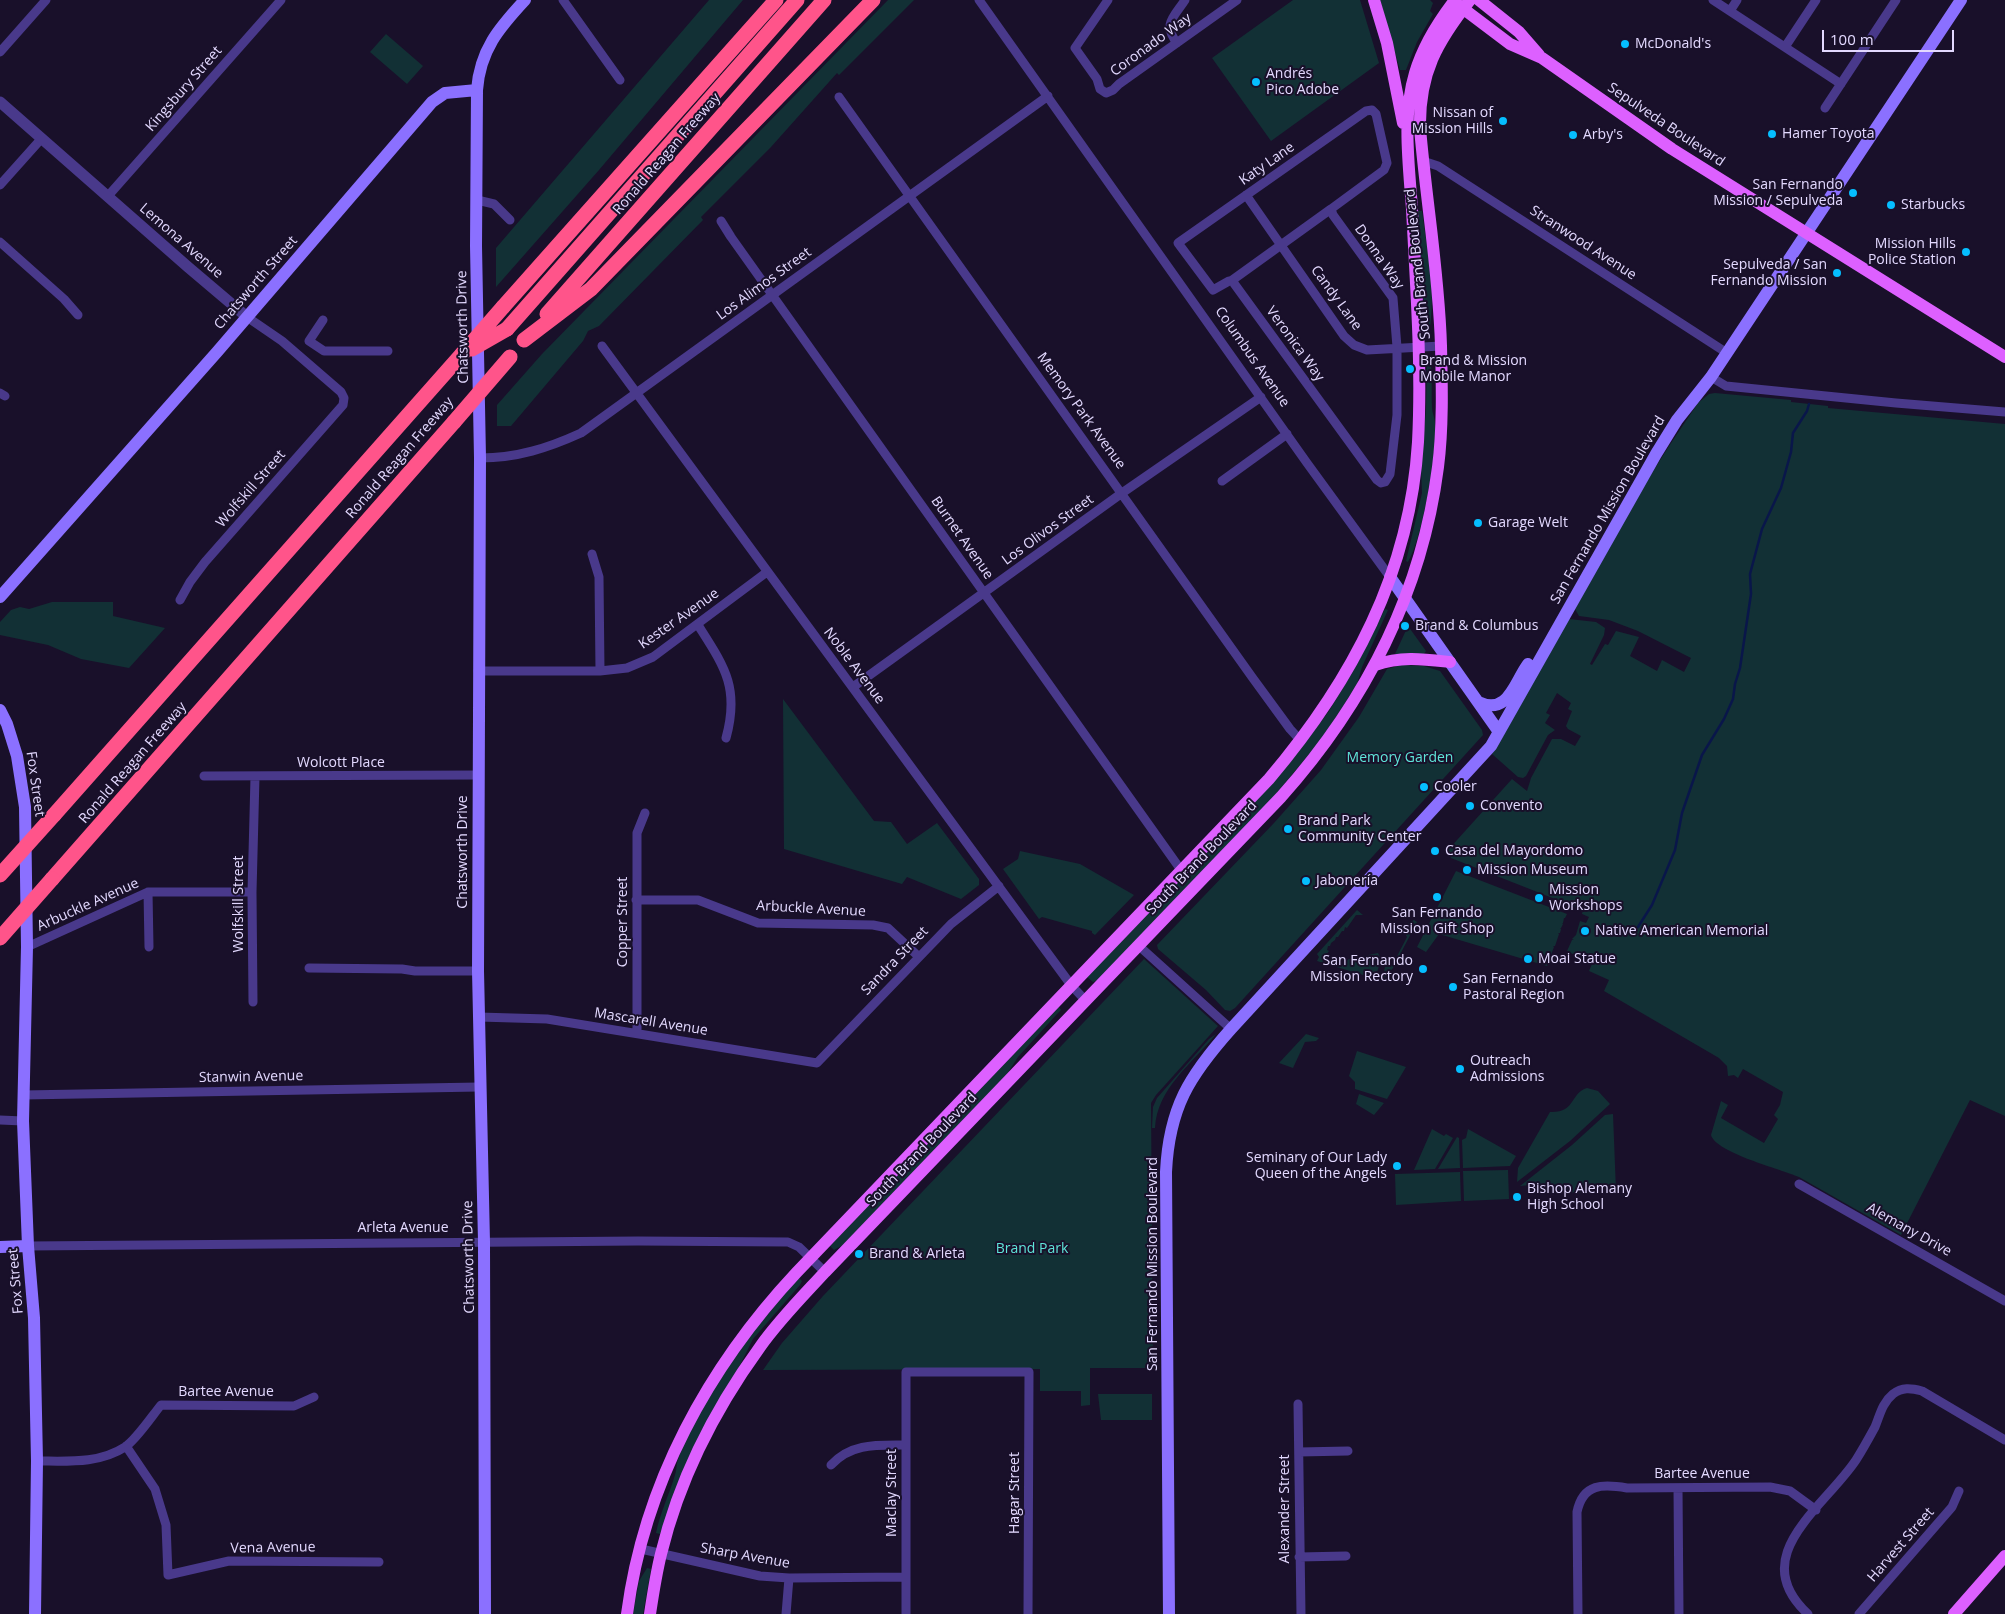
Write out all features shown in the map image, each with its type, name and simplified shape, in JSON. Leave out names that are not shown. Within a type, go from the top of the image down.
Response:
[{"type":"highway","name":"Ronald Reagan Freeway","points":[[0,876],[776,0]]},
{"type":"highway","points":[[462,354],[507,329],[797,0]]},
{"type":"highway","points":[[564,295],[570,266],[805,0]]},
{"type":"highway","name":"Ronald Reagan Freeway","points":[[0,938],[824,0]]},
{"type":"highway","points":[[801,26],[838,0]]},
{"type":"highway","points":[[524,340],[591,289],[874,0]]},
{"type":"main road","points":[[477,90],[478,72],[490,44],[503,24],[525,0]]},
{"type":"main road","points":[[1374,0],[1389,50],[1409,150]]},
{"type":"main road","name":"Sepulveda Boulevard","points":[[1479,0],[1519,32],[1542,58]]},
{"type":"main road","name":"San Fernando Mission Boulevard","points":[[1169,1614],[1167,1153],[1174,1117],[1192,1078],[1231,1029],[1483,755],[1499,732],[1677,420],[1711,377],[1808,234],[1961,0]]},
{"type":"main road","name":"South Brand Boulevard","points":[[627,1614],[641,1549],[664,1474],[687,1424],[714,1378],[756,1318],[811,1258],[1251,798],[1301,741],[1327,705],[1348,671],[1372,624],[1390,576],[1408,516],[1416,466],[1420,394],[1409,150],[1410,103],[1415,73],[1424,50],[1437,26],[1459,2]]},
{"type":"main road","name":"South Brand Boulevard","points":[[650,1614],[661,1554],[680,1494],[694,1460],[715,1418],[761,1345],[825,1272],[1298,779],[1346,715],[1375,665],[1398,615],[1420,556],[1438,467],[1441,432],[1441,346],[1419,108],[1422,88],[1436,49],[1459,2]]},
{"type":"main road","name":"Sepulveda Boulevard","points":[[1459,2],[1510,44],[1542,58],[1672,149],[2005,357]]},
{"type":"main road","name":"Chatsworth Drive","points":[[477,90],[480,458],[478,971],[479,1087],[484,1242],[485,1614]]},
{"type":"main road","name":"Chatsworth Street","points":[[0,597],[432,102],[445,93],[477,90]]},
{"type":"main road","name":"Columbus Avenue","points":[[1390,576],[1499,732]]},
{"type":"main road","points":[[1478,702],[1489,707],[1505,701],[1529,663],[1546,647]]},
{"type":"main road","points":[[1375,665],[1404,658],[1450,662]]},
{"type":"main road","name":"Fox Street","points":[[0,710],[7,724],[17,756],[25,807],[27,947],[23,1121],[28,1246],[34,1318],[37,1461],[35,1614]]},
{"type":"main road","name":"Arleta Avenue","points":[[0,1247],[28,1246]]},
{"type":"main road","points":[[1954,1614],[2005,1556]]},
{"type":"street","points":[[0,52],[46,0]]},
{"type":"street","name":"Kingsbury Street","points":[[108,196],[281,0]]},
{"type":"street","points":[[563,0],[620,80]]},
{"type":"street","name":"Columbus Avenue","points":[[980,0],[1287,434],[1390,576]]},
{"type":"street","name":"Coronado Way","points":[[1108,0],[1075,48],[1097,79],[1100,89],[1106,93],[1113,90],[1118,84],[1237,0]]},
{"type":"street","points":[[1177,43],[1169,30],[1169,24],[1185,0]]},
{"type":"street","points":[[1714,0],[1841,84]]},
{"type":"street","points":[[1730,11],[1737,0]]},
{"type":"street","points":[[1785,47],[1816,0]]},
{"type":"street","points":[[1825,108],[1896,0]]},
{"type":"street","name":"Los Alimos Street","points":[[480,458],[499,458],[532,453],[556,445],[581,433],[1048,96]]},
{"type":"street","name":"Memory Park Avenue","points":[[839,97],[1257,684],[1301,741]]},
{"type":"street","name":"Lemona Avenue","points":[[0,102],[247,316],[298,354],[341,392],[344,398]]},
{"type":"street","name":"Katy Lane","points":[[1231,281],[1215,290],[1212,289],[1178,243],[1366,111],[1372,110],[1376,114],[1387,163],[1384,170],[1331,209]]},
{"type":"street","points":[[0,186],[42,138]]},
{"type":"street","name":"Stranwood Avenue","points":[[1423,161],[1438,166],[1727,353]]},
{"type":"street","name":"Candy Lane","points":[[1246,195],[1344,336],[1354,345],[1367,350],[1441,346]]},
{"type":"street","points":[[477,200],[494,204],[510,220]]},
{"type":"street","points":[[1231,281],[1331,209]]},
{"type":"street","name":"Donna Way","points":[[1331,209],[1333,215],[1393,298],[1397,348],[1397,415],[1390,474],[1385,482]]},
{"type":"street","name":"Burnet Avenue","points":[[721,221],[1181,870]]},
{"type":"street","points":[[0,242],[64,299],[78,315]]},
{"type":"street","name":"Veronica Way","points":[[1231,281],[1377,480],[1381,483],[1385,482]]},
{"type":"street","points":[[298,354],[323,320]]},
{"type":"street","points":[[309,341],[324,352],[388,351]]},
{"type":"street","name":"Noble Avenue","points":[[602,346],[1072,985],[1086,1001]]},
{"type":"street","points":[[1711,377],[1726,386],[2005,412]]},
{"type":"street","name":"Los Olivos Street","points":[[853,687],[1122,493],[1261,396]]},
{"type":"street","name":"Wolfskill Street","points":[[180,600],[190,582],[205,562],[343,405],[344,398]]},
{"type":"street","points":[[1222,481],[1287,434]]},
{"type":"street","points":[[592,554],[599,577],[600,671]]},
{"type":"street","name":"Kester Avenue","points":[[478,671],[600,671],[627,668],[653,657],[768,572]]},
{"type":"street","points":[[698,625],[722,663],[728,678],[732,717],[726,738]]},
{"type":"street","name":"Wolcott Place","points":[[204,776],[479,775]]},
{"type":"street","name":"Wolfskill Street","points":[[253,1002],[252,892],[255,777]]},
{"type":"street","name":"Copper Street","points":[[636,1033],[637,833],[644,813]]},
{"type":"street","name":"Sandra Street","points":[[817,1062],[951,924],[999,886]]},
{"type":"street","points":[[148,892],[149,947]]},
{"type":"street","name":"Arbuckle Avenue","points":[[27,947],[148,892],[252,892]]},
{"type":"street","name":"Arbuckle Avenue","points":[[636,900],[698,900],[758,923],[888,928],[918,956]]},
{"type":"street","points":[[1139,946],[1231,1029]]},
{"type":"street","points":[[309,968],[478,971]]},
{"type":"street","name":"Mascarell Avenue","points":[[479,1017],[547,1019],[817,1062]]},
{"type":"street","name":"Stanwin Avenue","points":[[23,1095],[479,1087]]},
{"type":"street","points":[[0,1120],[23,1121]]},
{"type":"street","name":"Alemany Drive","points":[[1800,1184],[2005,1301]]},
{"type":"street","name":"Arleta Avenue","points":[[28,1246],[484,1242],[788,1242],[798,1247],[825,1272]]},
{"type":"street","name":"Hagar Street","points":[[906,1372],[1029,1372],[1028,1614]]},
{"type":"street","name":"Maclay Street","points":[[906,1372],[906,1614]]},
{"type":"street","points":[[1808,1614],[1792,1597],[1784,1578],[1783,1569],[1788,1548],[1792,1539],[1852,1466],[1872,1432],[1885,1403],[1899,1390],[1910,1388],[1922,1391],[2005,1440]]},
{"type":"street","name":"Bartee Avenue","points":[[37,1461],[76,1462],[101,1457],[126,1446],[161,1405],[294,1406],[314,1397]]},
{"type":"street","name":"Alexander Street","points":[[1298,1404],[1301,1614]]},
{"type":"street","points":[[831,1465],[844,1453],[865,1446],[905,1445]]},
{"type":"street","name":"Vena Avenue","points":[[126,1446],[154,1489],[166,1525],[168,1574],[229,1561],[379,1562]]},
{"type":"street","points":[[1299,1452],[1348,1451]]},
{"type":"street","name":"Bartee Avenue","points":[[1578,1614],[1577,1512],[1579,1502],[1584,1495],[1597,1486],[1606,1485],[1627,1488],[1778,1488],[1796,1494],[1816,1510]]},
{"type":"street","points":[[1678,1488],[1679,1614]]},
{"type":"street","name":"Harvest Street","points":[[1859,1614],[1952,1507],[1959,1491]]},
{"type":"street","name":"Sharp Avenue","points":[[641,1549],[743,1572],[789,1578],[906,1577]]},
{"type":"street","points":[[1299,1557],[1346,1556]]},
{"type":"street","points":[[786,1614],[789,1578]]},
{"type":"green space","points":[[709,0],[743,0],[599,170],[496,287],[496,248]]},
{"type":"green space","points":[[888,0],[914,0],[839,75],[837,73],[771,147],[701,217],[703,220],[599,326],[588,331],[583,341],[511,426],[497,426],[497,405],[542,354]]},
{"type":"green space","points":[[1293,0],[1360,0],[1379,63],[1271,141],[1212,58]]},
{"type":"green space","points":[[1380,0],[1430,0],[1433,3],[1430,11],[1433,14],[1417,42],[1406,70],[1400,70]]},
{"type":"green space","points":[[386,34],[423,66],[407,84],[370,52]]},
{"type":"green space","points":[[1418,211],[1422,211],[1432,287],[1429,333],[1425,332]]},
{"type":"green space","points":[[1427,358],[1430,358],[1432,408],[1435,423],[1434,453],[1419,535],[1408,562],[1406,561],[1422,493],[1421,469],[1426,409]]},
{"type":"green space","points":[[1709,394],[1791,400],[1791,402],[1828,406],[1828,408],[2005,424],[2005,1116],[1970,1100],[1901,1235],[1799,1177],[1750,1160],[1715,1142],[1711,1135],[1721,1101],[1728,1105],[1721,1118],[1764,1143],[1778,1119],[1774,1115],[1780,1105],[1783,1092],[1743,1069],[1738,1078],[1734,1075],[1728,1076],[1727,1066],[1719,1058],[1604,991],[1609,980],[1589,971],[1592,964],[1567,951],[1572,940],[1574,940],[1572,939],[1576,935],[1580,921],[1586,923],[1589,917],[1582,914],[1583,910],[1451,858],[1448,850],[1512,779],[1527,791],[1531,778],[1552,739],[1561,739],[1575,746],[1581,736],[1566,726],[1572,711],[1568,709],[1571,703],[1557,693],[1546,713],[1550,715],[1545,723],[1555,730],[1548,735],[1526,776],[1523,778],[1518,777],[1492,754],[1569,619],[1596,622],[1605,628],[1604,635],[1590,664],[1592,665],[1605,644],[1608,645],[1616,631],[1639,637],[1630,656],[1657,671],[1662,660],[1684,672],[1691,658],[1638,631],[1609,620],[1579,616],[1575,609],[1645,484],[1669,446],[1698,403]]},
{"type":"green space","points":[[52,602],[113,602],[113,616],[165,628],[129,668],[81,659],[48,645],[0,635],[0,622],[11,610],[20,607],[29,609]]},
{"type":"green space","points":[[1385,609],[1388,610],[1362,667],[1357,684],[1324,736],[1275,795],[1098,980],[1093,982],[1087,977],[1288,765],[1329,711],[1356,666]]},
{"type":"green space","points":[[1408,626],[1426,651],[1424,654],[1395,654]]},
{"type":"green space","name":"Memory Garden","points":[[1401,665],[1424,666],[1440,671],[1482,730],[1483,735],[1235,1008],[1230,1011],[1225,1010],[1206,990],[1158,949],[1157,945],[1274,823],[1321,770],[1359,717],[1387,669]]},
{"type":"green space","points":[[783,699],[874,821],[891,822],[907,844],[937,823],[979,879],[979,885],[961,899],[907,877],[902,884],[784,849]]},
{"type":"green space","points":[[1020,851],[1080,864],[1134,895],[1095,935],[1092,931],[1042,917],[1039,919],[1003,869],[1018,859]]},
{"type":"green space","points":[[1456,871],[1567,914],[1562,923],[1560,933],[1558,933],[1555,946],[1553,946],[1547,966],[1439,934],[1426,952],[1417,947]]},
{"type":"green space","points":[[1357,910],[1363,915],[1356,915],[1347,928],[1345,927],[1344,931],[1328,946],[1327,950],[1329,951],[1323,959],[1341,965],[1349,959],[1378,953],[1381,959],[1376,976],[1373,978],[1317,961],[1319,957],[1317,954]]},
{"type":"green space","points":[[1414,920],[1417,922],[1393,968],[1383,979],[1386,960],[1391,964],[1394,962],[1407,937],[1403,930],[1408,923]]},
{"type":"green space","name":"Brand Park","points":[[1144,959],[1218,1026],[1151,1103],[1153,1368],[1090,1368],[1090,1405],[1081,1406],[1081,1391],[1040,1391],[1040,1369],[763,1370],[782,1343],[823,1296]]},
{"type":"green space","points":[[1059,1007],[1061,1010],[1018,1057],[1007,1074],[843,1245],[834,1250],[830,1246]]},
{"type":"green space","points":[[1216,1034],[1169,1088],[1157,1114],[1155,1128],[1152,1128],[1153,1107],[1157,1098],[1209,1039]]},
{"type":"green space","points":[[1306,1034],[1319,1038],[1316,1041],[1305,1042],[1293,1068],[1279,1063]]},
{"type":"green space","points":[[1357,1051],[1406,1067],[1387,1099],[1355,1089],[1355,1082],[1349,1076]]},
{"type":"green space","points":[[1587,1088],[1598,1091],[1610,1104],[1570,1141],[1517,1182],[1518,1168],[1550,1112],[1569,1106],[1578,1094]]},
{"type":"green space","points":[[1359,1094],[1384,1103],[1374,1115],[1356,1104]]},
{"type":"green space","points":[[1613,1114],[1616,1191],[1530,1194],[1530,1185],[1520,1186],[1572,1145],[1605,1115]]},
{"type":"green space","points":[[1432,1129],[1444,1136],[1446,1134],[1453,1138],[1435,1169],[1414,1170]]},
{"type":"green space","points":[[1468,1129],[1516,1156],[1510,1166],[1463,1168],[1462,1140],[1466,1138]]},
{"type":"green space","points":[[1457,1137],[1459,1138],[1460,1168],[1438,1169]]},
{"type":"green space","points":[[1508,1170],[1509,1199],[1464,1201],[1463,1171]]},
{"type":"green space","points":[[1460,1172],[1461,1201],[1396,1205],[1395,1174]]},
{"type":"green space","points":[[799,1278],[802,1281],[800,1285],[753,1339],[740,1365],[711,1413],[683,1470],[660,1534],[656,1533],[675,1475],[678,1459],[701,1408],[715,1384],[747,1340]]},
{"type":"green space","points":[[1098,1394],[1152,1394],[1152,1420],[1101,1420]]},
{"type":"green space","points":[[647,1568],[651,1569],[643,1614],[633,1614],[639,1581]]},
{"type":"waterway","points":[[1638,927],[1652,905],[1675,850],[1682,813],[1702,755],[1724,719],[1733,699],[1740,668],[1751,594],[1750,574],[1762,529],[1781,488],[1791,452],[1793,433],[1807,411],[1809,404]]},
{"type":"place","name":"McDonald's","points":[[1625,44]]},
{"type":"place","name":"Andrés Pico Adobe","points":[[1256,82]]},
{"type":"place","name":"Nissan of Mission Hills","points":[[1503,121]]},
{"type":"place","name":"Hamer Toyota","points":[[1772,134]]},
{"type":"place","name":"Arby's","points":[[1573,135]]},
{"type":"place","name":"San Fernando Mission / Sepulveda","points":[[1853,193]]},
{"type":"place","name":"Starbucks","points":[[1891,205]]},
{"type":"place","name":"Mission Hills Police Station","points":[[1966,252]]},
{"type":"place","name":"Sepulveda / San Fernando Mission","points":[[1837,273]]},
{"type":"place","name":"Brand & Mission Mobile Manor","points":[[1410,369]]},
{"type":"place","name":"Garage Welt","points":[[1478,523]]},
{"type":"place","name":"Brand & Columbus","points":[[1405,626]]},
{"type":"place","name":"Cooler","points":[[1424,787]]},
{"type":"place","name":"Convento","points":[[1470,806]]},
{"type":"place","name":"Brand Park Community Center","points":[[1288,829]]},
{"type":"place","name":"Casa del Mayordomo","points":[[1435,851]]},
{"type":"place","name":"Mission Museum","points":[[1467,870]]},
{"type":"place","name":"Jabonería","points":[[1306,881]]},
{"type":"place","name":"San Fernando Mission Gift Shop","points":[[1437,897]]},
{"type":"place","name":"Mission Workshops","points":[[1539,898]]},
{"type":"place","name":"Native American Memorial","points":[[1585,931]]},
{"type":"place","name":"Moai Statue","points":[[1528,959]]},
{"type":"place","name":"San Fernando Mission Rectory","points":[[1423,969]]},
{"type":"place","name":"San Fernando Pastoral Region","points":[[1453,987]]},
{"type":"place","name":"Outreach Admissions","points":[[1460,1069]]},
{"type":"place","name":"Seminary of Our Lady Queen of the Angels","points":[[1397,1166]]},
{"type":"place","name":"Bishop Alemany High School","points":[[1517,1197]]},
{"type":"place","name":"Brand & Arleta","points":[[859,1254]]}]
